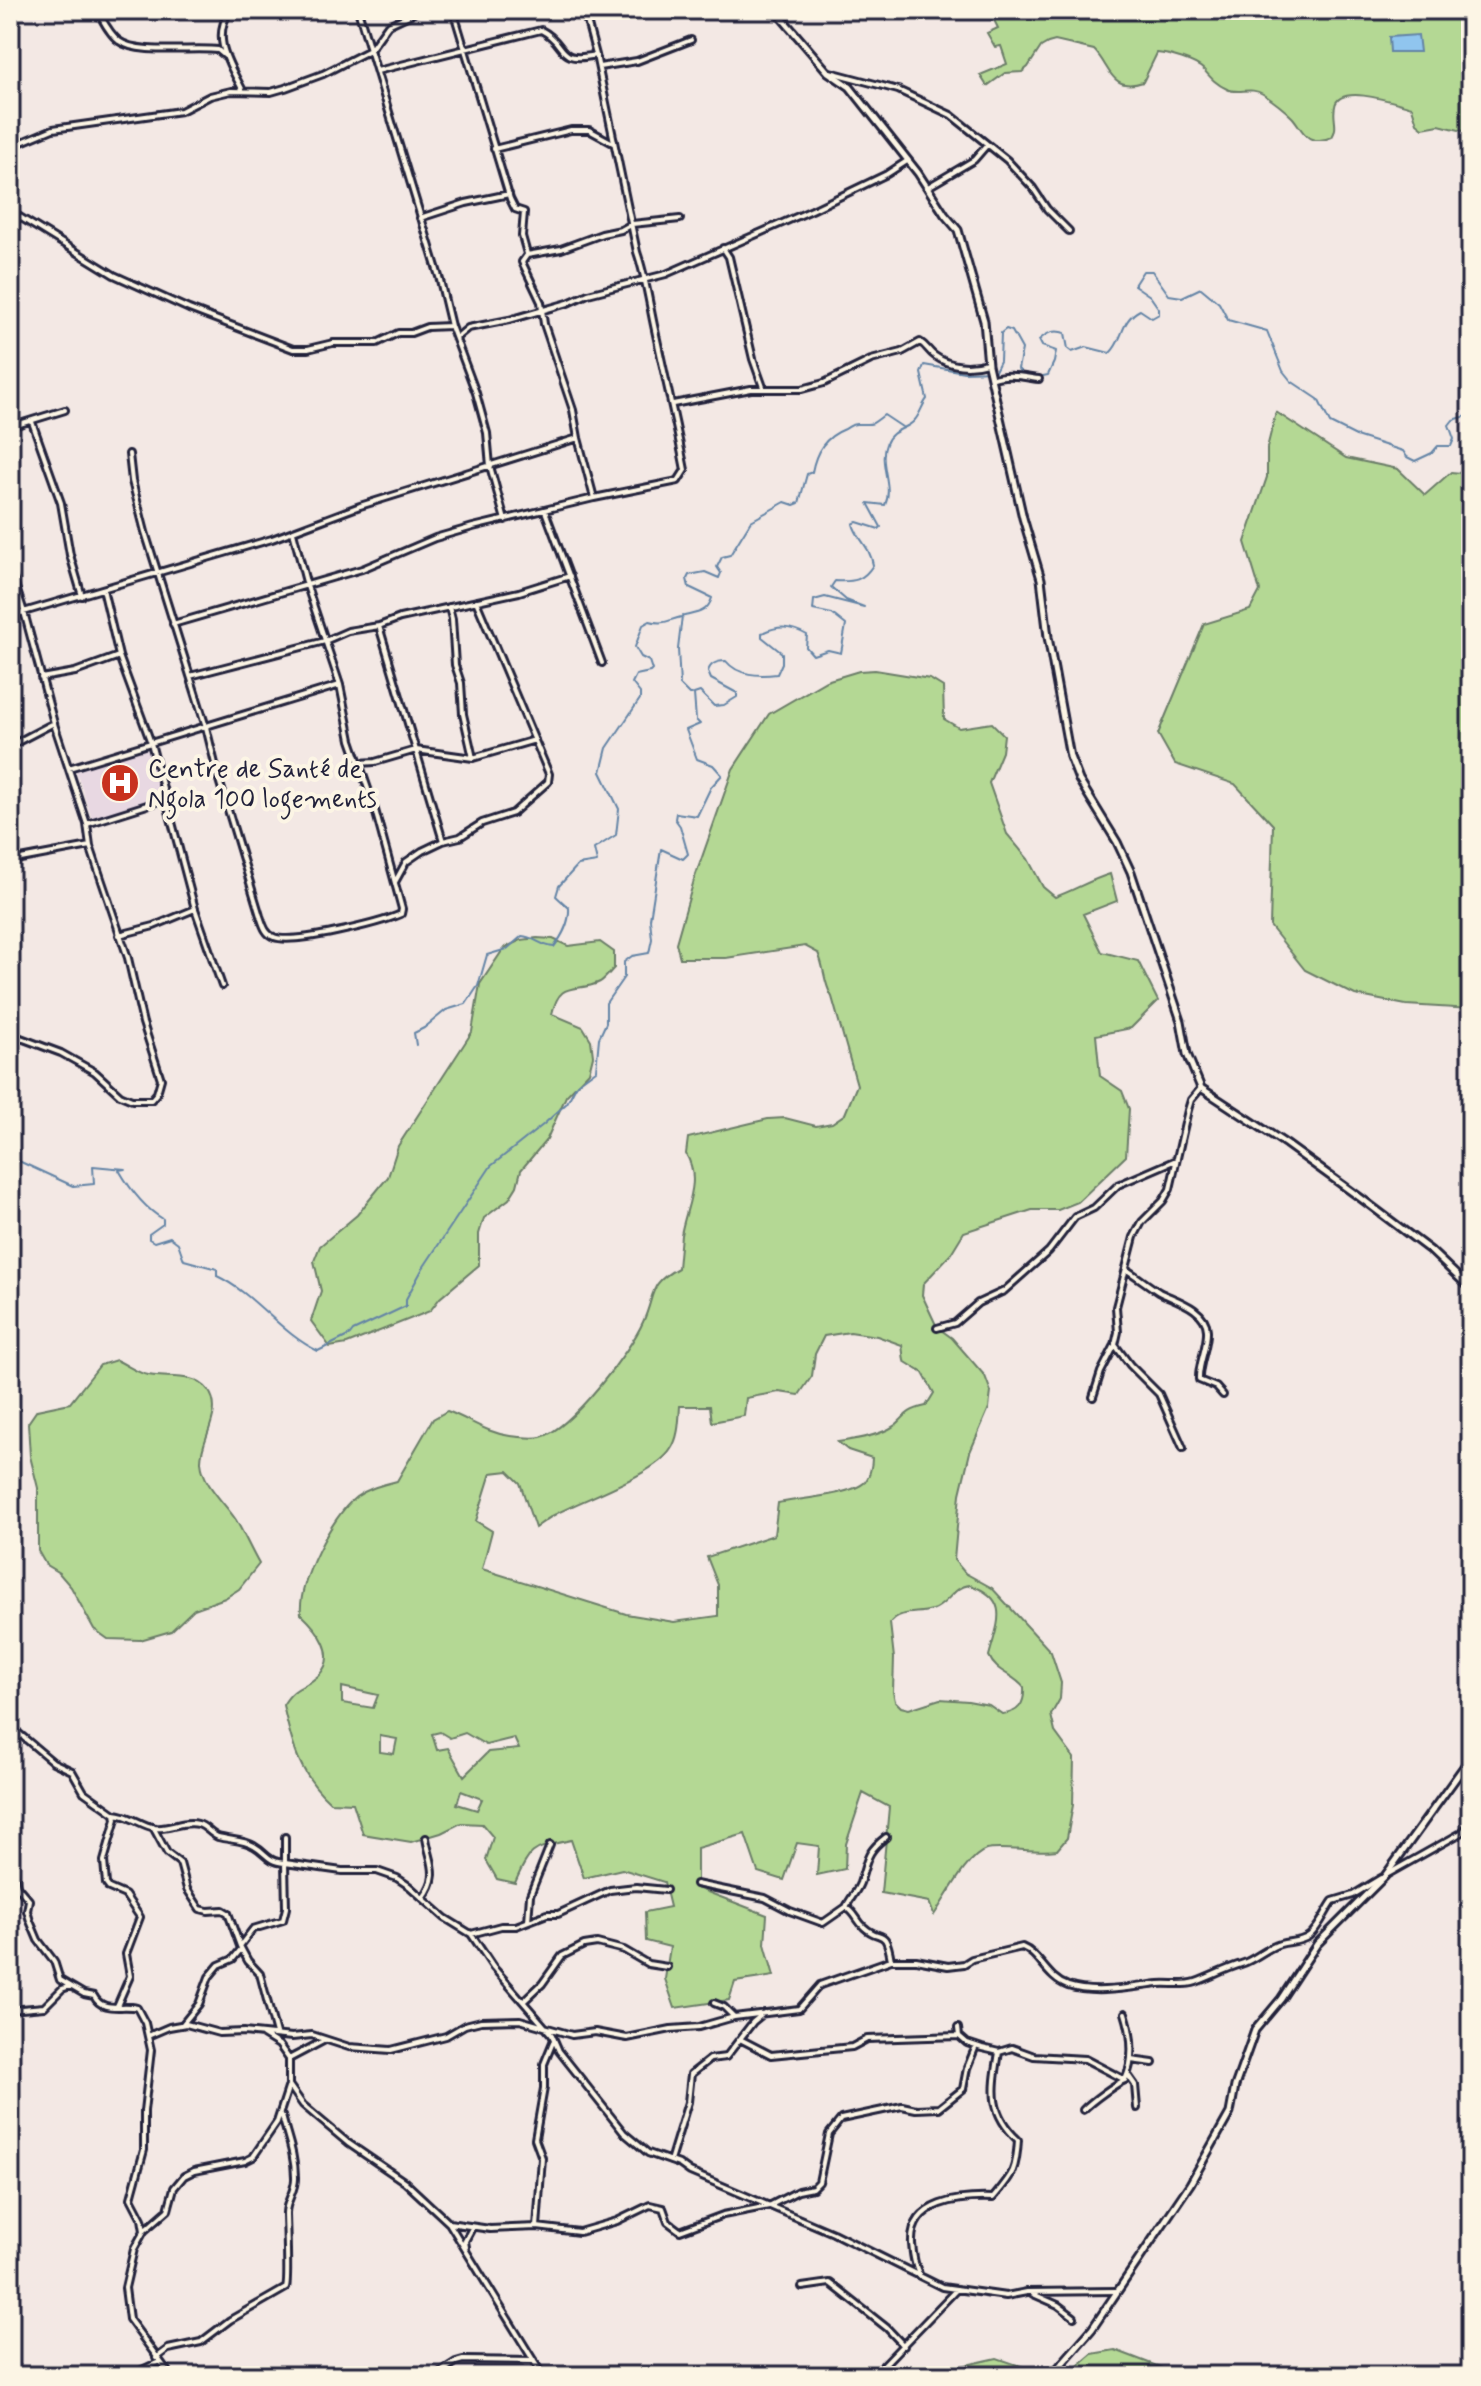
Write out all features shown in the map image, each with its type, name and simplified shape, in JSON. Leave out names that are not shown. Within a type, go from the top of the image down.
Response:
[{"type":"street","points":[[97,10],[116,39],[131,47],[175,51],[218,50],[225,56]]},
{"type":"street","points":[[230,10],[222,26],[225,56],[242,89]]},
{"type":"street","points":[[358,10],[440,280],[451,326],[487,433],[490,466],[505,520]]},
{"type":"street","points":[[10,147],[53,129],[113,119],[164,115],[195,105],[210,96],[242,89],[271,92],[285,88],[323,74],[370,50],[388,25],[420,10]]},
{"type":"street","points":[[453,10],[509,194],[515,209],[524,212],[522,236],[527,255]]},
{"type":"street","points":[[173,624],[362,569],[435,538],[594,498],[678,481],[683,476],[685,470],[673,404],[655,330],[647,280],[584,10]]},
{"type":"street","points":[[775,10],[828,72],[850,87],[928,187],[960,235],[984,321],[991,378],[1023,518],[1041,579],[1070,757],[1079,780],[1117,842],[1131,872],[1167,986],[1178,1009],[1187,1054],[1201,1088],[1353,1192],[1431,1251],[1471,1289]]},
{"type":"street","points":[[783,19],[792,10]]},
{"type":"street","points":[[376,71],[541,30],[555,41],[562,53],[577,59],[596,55]]},
{"type":"street","points":[[599,67],[637,61],[691,40]]},
{"type":"street","points":[[828,72],[903,92],[951,115],[1022,175],[1047,209],[1069,231]]},
{"type":"street","points":[[494,149],[571,130],[589,130],[613,143]]},
{"type":"street","points":[[928,187],[974,160],[987,145]]},
{"type":"street","points":[[456,338],[468,328],[509,320],[588,294],[647,280],[704,259],[822,205],[907,161]]},
{"type":"street","points":[[420,218],[466,203],[509,194]]},
{"type":"street","points":[[10,211],[114,275],[189,309],[293,349],[333,343],[377,343],[398,333],[451,326]]},
{"type":"street","points":[[594,498],[573,410],[544,324],[543,309],[522,262],[527,255],[561,249],[632,224],[680,219]]},
{"type":"street","points":[[723,248],[729,257],[753,359],[764,389]]},
{"type":"street","points":[[673,404],[751,389],[802,389],[824,383],[871,360],[902,352],[920,342],[938,359],[952,364],[964,367],[988,364]]},
{"type":"street","points":[[991,378],[1013,376],[1039,379]]},
{"type":"street","points":[[10,427],[65,410]]},
{"type":"street","points":[[32,422],[61,503],[70,555],[82,596]]},
{"type":"street","points":[[10,616],[293,532],[360,506],[578,438]]},
{"type":"street","points":[[129,454],[135,494],[266,931],[274,937],[289,939],[390,919],[401,914],[402,909],[351,740],[340,685],[307,586],[293,532]]},
{"type":"street","points":[[545,511],[602,663]]},
{"type":"street","points":[[10,569],[161,1079],[157,1093],[151,1100],[132,1100],[120,1095],[95,1072],[61,1053],[10,1034]]},
{"type":"street","points":[[190,676],[325,641],[348,631],[379,626],[400,618],[570,576]]},
{"type":"street","points":[[103,589],[119,656],[151,743],[195,909],[222,986]]},
{"type":"street","points":[[395,882],[406,862],[422,851],[460,837],[482,823],[513,813],[548,782],[549,774],[476,601]]},
{"type":"street","points":[[449,607],[455,665],[461,683],[463,714],[473,758]]},
{"type":"street","points":[[379,626],[443,841]]},
{"type":"street","points":[[41,678],[75,672],[119,656]]},
{"type":"street","points":[[69,768],[340,685]]},
{"type":"street","points":[[10,746],[54,723]]},
{"type":"street","points":[[359,763],[375,762],[416,750],[473,758],[535,740]]},
{"type":"street","points":[[87,824],[166,799]]},
{"type":"street","points":[[10,861],[90,846]]},
{"type":"street","points":[[119,935],[154,926],[195,909]]},
{"type":"street","points":[[1093,1397],[1115,1345],[1118,1332],[1116,1307],[1134,1237],[1142,1222],[1163,1201],[1170,1189],[1191,1100],[1201,1088]]},
{"type":"street","points":[[937,1328],[955,1323],[978,1303],[1004,1291],[1049,1251],[1075,1217],[1094,1208],[1118,1185],[1176,1160]]},
{"type":"street","points":[[1127,1270],[1157,1291],[1196,1311],[1205,1320],[1207,1330],[1198,1370],[1199,1380],[1216,1387],[1223,1395]]},
{"type":"street","points":[[1115,1345],[1159,1394],[1183,1448]]},
{"type":"street","points":[[10,1726],[53,1762],[72,1771],[84,1792],[115,1814],[128,1815],[137,1822],[153,1827],[190,1823],[201,1825],[214,1836],[252,1844],[269,1859],[285,1863],[342,1871],[377,1871],[397,1878],[445,1918],[471,1934],[493,1967],[544,2025],[595,2099],[624,2133],[648,2153],[833,2233],[942,2287],[1006,2296],[1027,2292],[1119,2291]]},
{"type":"street","points":[[1051,2376],[1078,2347],[1119,2291],[1190,2184],[1230,2113],[1235,2086],[1255,2030],[1281,1999],[1317,1944],[1385,1876],[1471,1757]]},
{"type":"street","points":[[115,1814],[104,1861],[106,1884],[125,1895],[140,1917],[126,1954],[130,1976],[117,2006]]},
{"type":"street","points":[[148,2036],[182,2025],[211,2032],[292,2037],[312,2035],[349,2047],[391,2050],[446,2036],[465,2025],[481,2021],[520,2020],[572,2035],[595,2032],[627,2038],[699,2027],[734,2017],[799,2009],[820,1985],[891,1960],[916,1960],[948,1966],[1022,1947],[1032,1953],[1044,1970],[1059,1982],[1076,1988],[1113,1991],[1163,1983],[1187,1984],[1231,1965],[1241,1964],[1279,1944],[1296,1942],[1308,1936],[1319,1925],[1333,1901],[1353,1895],[1461,1833],[1471,1823]]},
{"type":"street","points":[[153,1827],[167,1853],[180,1863],[187,1889],[200,1909],[228,1913],[240,1948],[260,1974],[276,2034]]},
{"type":"street","points":[[182,2025],[199,2004],[209,1977],[219,1965],[230,1963],[245,1936],[253,1929],[283,1920],[286,1908],[285,1837]]},
{"type":"street","points":[[696,1884],[765,1898],[823,1923],[846,1907],[859,1885],[863,1864],[872,1848],[886,1837]]},
{"type":"street","points":[[423,1898],[435,1869],[426,1838]]},
{"type":"street","points":[[528,1921],[530,1895],[550,1845]]},
{"type":"street","points":[[10,1858],[17,1886],[29,1900],[27,1911],[38,1940],[54,1961],[56,1975],[70,1986],[94,1996],[97,2002],[105,2006],[137,2008],[148,2036],[151,2050],[144,2111],[144,2150],[131,2198],[142,2219],[144,2231]]},
{"type":"street","points":[[471,1934],[501,1926],[516,1926],[571,1909],[579,1902],[610,1890],[636,1887],[666,1890]]},
{"type":"street","points":[[846,1907],[855,1913],[864,1928],[882,1934],[891,1960]]},
{"type":"street","points":[[524,2001],[542,1984],[562,1956],[584,1945],[597,1943],[624,1950],[648,1964],[667,1967]]},
{"type":"street","points":[[10,2010],[44,2007],[62,1989],[70,1986]]},
{"type":"street","points":[[714,2003],[724,2007],[734,2017]]},
{"type":"street","points":[[670,2161],[688,2102],[691,2074],[710,2059],[726,2057],[753,2022],[765,2012]]},
{"type":"street","points":[[1083,2110],[1126,2078],[1131,2060],[1130,2028],[1125,2013]]},
{"type":"street","points":[[958,2028],[959,2036],[967,2043],[999,2052],[1012,2048],[1034,2056],[1085,2059],[1135,2085],[1137,2108]]},
{"type":"street","points":[[171,2376],[133,2327],[125,2300],[134,2249],[144,2231],[168,2210],[174,2188],[184,2176],[253,2157],[282,2113],[289,2085],[289,2059],[279,2045],[259,2033]]},
{"type":"street","points":[[740,2039],[771,2055],[852,2047],[867,2039],[959,2036]]},
{"type":"street","points":[[289,2059],[325,2040]]},
{"type":"street","points":[[537,2227],[542,2158],[535,2139],[544,2088],[544,2064],[554,2040]]},
{"type":"street","points":[[449,2223],[472,2228],[537,2227],[579,2232],[655,2205],[663,2208],[668,2222],[680,2231],[723,2215],[769,2206],[798,2191],[813,2188],[819,2182],[829,2134],[841,2119],[902,2106],[939,2108],[963,2089],[971,2054],[976,2046]]},
{"type":"street","points":[[920,2276],[914,2264],[912,2239],[913,2228],[920,2217],[935,2205],[950,2200],[993,2198],[1007,2184],[1017,2163],[1018,2140],[998,2119],[995,2103],[994,2080],[999,2052]]},
{"type":"street","points":[[1131,2060],[1153,2063]]},
{"type":"street","points":[[289,2085],[303,2105],[348,2143],[405,2182],[449,2223],[543,2376]]},
{"type":"street","points":[[129,2376],[158,2360],[168,2349],[201,2342],[289,2284],[285,2256],[286,2211],[295,2177],[291,2144],[282,2113]]},
{"type":"street","points":[[466,2249],[465,2241],[472,2228]]},
{"type":"street","points":[[802,2287],[830,2283],[887,2328],[904,2346]]},
{"type":"street","points":[[873,2376],[958,2289]]},
{"type":"street","points":[[1027,2292],[1058,2305],[1074,2317]]},
{"type":"street","points":[[434,2376],[463,2360],[534,2361]]},
{"type":"shaded area","name":"Centre de Santé de Ngola 100 logements","points":[[147,748],[163,797],[92,819],[76,770]]},
{"type":"green space","points":[[989,10],[1471,10],[1471,127],[1463,131],[1439,125],[1423,128],[1417,123],[1412,107],[1357,95],[1339,99],[1335,106],[1332,137],[1313,140],[1289,114],[1263,94],[1227,89],[1200,67],[1175,56],[1157,53],[1143,82],[1124,84],[1112,76],[1094,50],[1055,41],[1041,47],[1022,72],[1005,73],[987,86],[980,75],[1007,64],[1001,46],[995,47],[987,33],[998,28]]},
{"type":"green space","points":[[1276,412],[1346,458],[1398,469],[1425,495],[1451,472],[1471,474],[1471,1009],[1406,1005],[1355,995],[1305,970],[1270,926],[1273,825],[1235,784],[1175,764],[1158,734],[1204,624],[1250,610],[1260,591],[1245,542],[1267,477],[1267,448]]},
{"type":"green space","points":[[875,670],[930,679],[943,687],[944,719],[959,728],[992,723],[1004,735],[1002,752],[989,783],[1007,834],[1028,859],[1043,887],[1055,897],[1110,874],[1117,901],[1083,914],[1102,952],[1138,961],[1158,1001],[1131,1028],[1096,1035],[1100,1076],[1122,1091],[1129,1109],[1126,1156],[1078,1202],[1058,1210],[1032,1210],[964,1232],[950,1255],[923,1284],[922,1295],[937,1327],[952,1338],[985,1376],[991,1392],[989,1408],[970,1452],[960,1494],[954,1560],[965,1573],[992,1588],[1051,1652],[1061,1683],[1060,1699],[1051,1715],[1055,1732],[1074,1758],[1073,1805],[1067,1838],[1057,1850],[986,1850],[964,1869],[934,1915],[929,1902],[881,1893],[889,1807],[863,1793],[846,1844],[845,1869],[817,1875],[819,1846],[797,1843],[784,1880],[758,1872],[745,1834],[697,1848],[697,1888],[767,1915],[765,1944],[774,1976],[735,1982],[729,2000],[675,2008],[665,1979],[670,1947],[646,1941],[645,1912],[670,1907],[664,1882],[622,1869],[584,1878],[571,1840],[535,1851],[525,1862],[515,1883],[497,1879],[486,1860],[493,1837],[482,1824],[461,1823],[411,1842],[363,1834],[353,1803],[330,1802],[304,1770],[283,1705],[292,1693],[318,1676],[327,1660],[324,1643],[301,1614],[301,1601],[318,1551],[346,1506],[366,1491],[397,1481],[433,1419],[447,1411],[510,1436],[538,1438],[554,1431],[599,1387],[626,1351],[643,1322],[657,1285],[678,1268],[681,1235],[693,1184],[691,1164],[686,1154],[688,1138],[768,1119],[785,1118],[816,1126],[832,1123],[845,1114],[857,1085],[818,953],[805,946],[726,958],[680,958],[676,943],[694,880],[733,769],[769,714],[826,681],[859,671]],"holes":[[[850,1332],[877,1336],[902,1345],[904,1361],[923,1373],[934,1393],[926,1406],[911,1411],[895,1426],[870,1436],[838,1442],[848,1450],[872,1458],[865,1482],[837,1493],[778,1503],[774,1535],[707,1557],[718,1585],[718,1616],[674,1622],[626,1614],[482,1569],[492,1531],[476,1521],[491,1473],[508,1471],[520,1483],[535,1528],[556,1514],[635,1477],[663,1459],[676,1439],[680,1406],[710,1406],[712,1422],[744,1416],[746,1398],[779,1392],[799,1395],[812,1376],[815,1354],[824,1336]],[[970,1585],[992,1597],[996,1605],[998,1622],[989,1656],[996,1666],[1024,1688],[1022,1703],[1013,1712],[1002,1714],[989,1705],[968,1701],[940,1699],[909,1709],[895,1701],[890,1623],[904,1614],[937,1608],[959,1589]],[[342,1687],[378,1695],[373,1708],[342,1703]],[[440,1732],[450,1738],[465,1733],[486,1745],[514,1738],[519,1749],[488,1752],[464,1776],[448,1748],[437,1750],[432,1734]],[[380,1736],[397,1739],[394,1754],[380,1752]],[[461,1791],[482,1799],[477,1810],[457,1804]]]},
{"type":"green space","points":[[553,939],[568,946],[600,942],[614,952],[614,968],[606,977],[591,985],[564,991],[555,1003],[552,1014],[583,1027],[591,1040],[593,1056],[589,1072],[566,1096],[547,1139],[521,1170],[517,1186],[509,1199],[484,1218],[479,1234],[479,1265],[440,1298],[430,1311],[347,1344],[330,1347],[311,1321],[321,1291],[314,1261],[320,1246],[357,1215],[388,1177],[398,1146],[472,1032],[480,984],[504,948],[521,940]]},
{"type":"green space","points":[[116,1360],[144,1374],[195,1380],[208,1390],[214,1407],[202,1453],[203,1470],[210,1486],[236,1520],[259,1564],[239,1589],[225,1598],[194,1609],[171,1631],[140,1640],[108,1639],[94,1629],[71,1587],[59,1573],[46,1565],[38,1551],[38,1488],[30,1456],[28,1423],[37,1410],[70,1403],[100,1365]]},
{"type":"green space","points":[[1115,2350],[1162,2368],[1161,2376],[1050,2376],[1073,2370],[1092,2354]]},
{"type":"green space","points":[[997,2358],[1050,2376],[882,2376],[939,2371]]},
{"type":"water","points":[[1418,35],[1420,52],[1390,52],[1389,37]]},
{"type":"waterway","points":[[1038,377],[1048,375],[1054,362],[1056,351],[1042,346],[1039,340],[1048,334],[1057,331],[1065,333],[1068,349],[1072,352],[1086,347],[1110,353],[1134,314],[1140,310],[1152,318],[1159,314],[1150,296],[1134,285],[1143,271],[1152,271],[1169,295],[1182,297],[1201,288],[1219,303],[1228,320],[1267,331],[1283,371],[1291,381],[1318,399],[1330,423],[1356,436],[1403,451],[1415,461],[1432,453],[1438,446],[1451,446],[1454,439],[1449,425],[1453,420],[1470,415]]},
{"type":"waterway","points":[[10,1157],[73,1186],[94,1184],[93,1166],[125,1169],[119,1170],[133,1191],[163,1219],[163,1224],[149,1234],[149,1239],[154,1242],[170,1237],[178,1243],[184,1260],[217,1269],[217,1276],[318,1351],[406,1306],[406,1299],[423,1268],[491,1166],[567,1103],[577,1084],[596,1070],[599,1038],[606,1023],[606,1003],[624,977],[624,962],[632,956],[649,953],[652,939],[650,919],[661,849],[683,859],[688,854],[675,819],[676,813],[697,816],[711,787],[722,775],[713,765],[697,759],[686,730],[700,724],[696,720],[694,694],[700,692],[714,706],[724,705],[737,697],[737,693],[711,679],[708,672],[710,666],[726,661],[743,672],[777,674],[782,653],[762,637],[762,633],[779,628],[790,628],[807,635],[806,647],[813,655],[828,650],[841,653],[846,625],[832,614],[813,610],[814,600],[825,597],[864,607],[846,600],[831,587],[835,581],[853,581],[862,577],[873,565],[853,524],[857,522],[881,527],[868,503],[885,505],[888,490],[884,459],[886,444],[891,435],[914,421],[927,399],[921,373],[924,365],[964,372],[995,371],[1000,361],[1001,333],[1006,329],[1012,331],[1022,349],[1018,369],[1024,375]]},
{"type":"waterway","points":[[416,1045],[414,1033],[446,1010],[466,1004],[478,986],[487,955],[507,949],[522,936],[554,947],[565,929],[569,914],[569,908],[556,896],[559,886],[578,865],[597,862],[594,849],[616,835],[619,809],[601,772],[607,748],[640,699],[640,693],[632,683],[636,675],[652,670],[649,661],[641,657],[635,647],[643,625],[704,610],[712,598],[689,587],[689,575],[705,572],[719,578],[721,573],[717,567],[722,557],[730,555],[751,521],[785,502],[799,503],[807,474],[812,472],[819,451],[832,436],[853,424],[873,423],[884,415],[902,427]]},
{"type":"waterway","points":[[682,616],[678,649],[680,685],[692,694]]},
{"type":"place","name":"Centre de Santé de Ngola 100 logements","points":[[120,783]]}]
